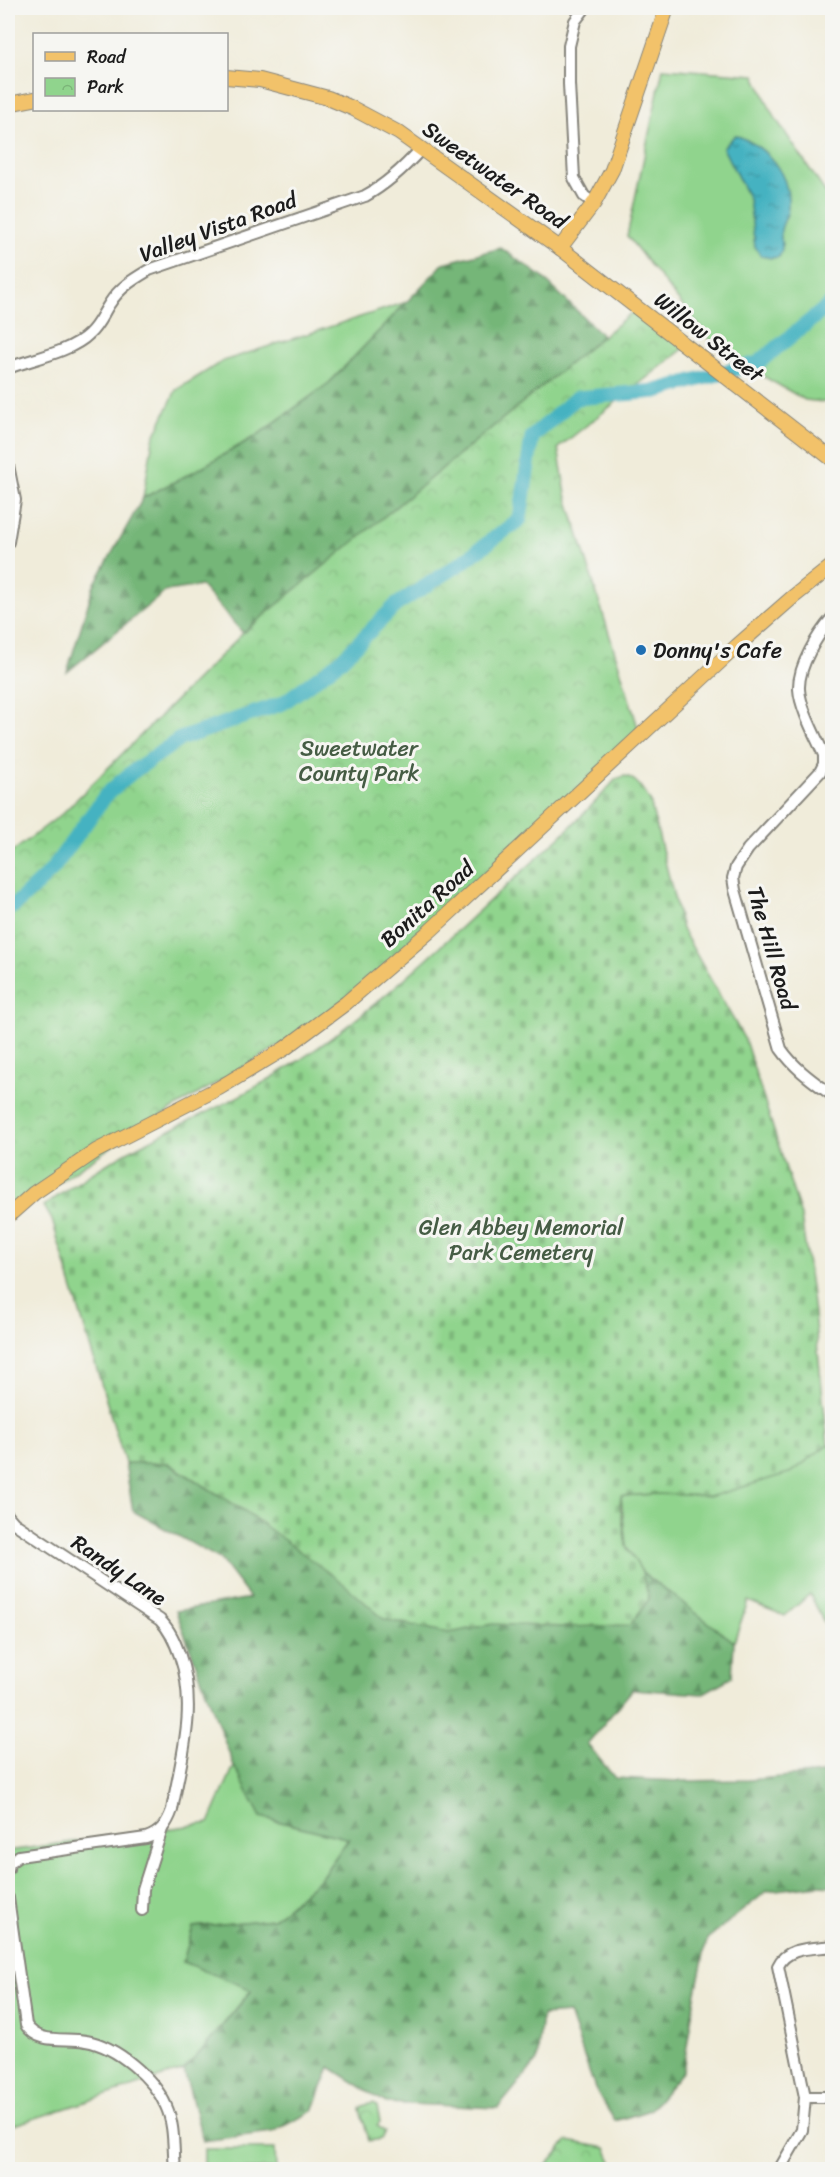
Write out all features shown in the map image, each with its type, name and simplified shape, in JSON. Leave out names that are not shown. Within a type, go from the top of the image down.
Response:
[{"type":"main road","name":"Sweetwater Road","points":[[228,77],[260,80],[328,98],[352,108],[421,149],[560,248],[594,203],[620,150],[667,8]]},
{"type":"main road","points":[[8,104],[33,99]]},
{"type":"main road","name":"Willow Street","points":[[560,248],[832,459]]},
{"type":"main road","name":"Bonita Road","points":[[8,1216],[34,1193],[96,1151],[219,1088],[284,1049],[346,1003],[430,931],[737,646],[832,566]]},
{"type":"street","points":[[585,8],[575,21],[569,46],[569,84],[574,178],[584,196],[594,203]]},
{"type":"street","name":"Valley Vista Road","points":[[8,368],[71,346],[89,334],[104,315],[110,302],[126,284],[149,270],[365,196],[382,187],[421,149]]},
{"type":"street","points":[[8,465],[15,500],[8,542]]},
{"type":"street","name":"The Hill Road","points":[[832,618],[820,632],[812,648],[800,677],[799,691],[824,755],[824,764],[820,772],[748,849],[736,867],[733,878],[781,1049],[796,1068],[832,1095]]},
{"type":"street","name":"Randy Lane","points":[[8,1516],[14,1523],[160,1620],[174,1640],[182,1662],[189,1695],[189,1717],[172,1810],[167,1824],[162,1829],[143,1889],[142,1910]]},
{"type":"street","points":[[8,1869],[9,1863],[20,1856],[146,1838],[162,1829]]},
{"type":"street","points":[[8,1898],[26,2025],[32,2033],[44,2038],[99,2044],[122,2056],[148,2079],[166,2105],[172,2131],[174,2169]]},
{"type":"street","points":[[779,2169],[802,2130],[805,2097],[778,1966],[781,1959],[791,1952],[832,1946]]},
{"type":"street","points":[[805,2097],[832,2097]]},
{"type":"green space","points":[[663,68],[755,75],[772,113],[832,202],[832,403],[805,400],[719,351],[627,236]]},
{"type":"green space","points":[[501,248],[541,276],[603,336],[243,633],[201,586],[166,591],[67,672],[94,585],[143,498],[256,436],[329,383],[444,263]]},
{"type":"green space","points":[[407,302],[329,383],[256,436],[143,498],[153,439],[176,390],[223,361]]},
{"type":"green space","name":"Sweetwater County Park","points":[[637,308],[687,346],[558,448],[566,494],[641,737],[331,1015],[129,1135],[8,1216],[8,855],[63,813],[243,633]]},
{"type":"green space","name":"Glen Abbey Memorial Park Cemetery","points":[[625,776],[637,783],[650,801],[682,929],[745,1040],[801,1216],[828,1444],[792,1472],[713,1496],[654,1494],[621,1496],[620,1505],[626,1546],[642,1572],[649,1599],[630,1625],[565,1627],[492,1624],[449,1633],[384,1619],[344,1584],[245,1511],[168,1463],[125,1463],[52,1220],[44,1206],[131,1150],[272,1078],[341,1031],[414,970],[535,860],[586,812],[616,779]]},
{"type":"green space","points":[[828,1444],[832,1446],[832,1639],[810,1594],[785,1616],[748,1601],[734,1642],[642,1572],[626,1546],[621,1496],[654,1494],[792,1472]]},
{"type":"green space","points":[[125,1463],[167,1463],[245,1511],[345,1584],[384,1619],[449,1633],[492,1624],[565,1627],[649,1599],[642,1572],[734,1642],[732,1677],[702,1694],[633,1689],[587,1744],[615,1778],[678,1781],[749,1780],[832,1772],[832,1886],[819,1885],[767,1891],[707,1939],[683,2071],[650,2110],[615,2121],[595,2089],[569,2013],[542,2015],[537,2061],[498,2108],[386,2103],[330,2067],[313,2111],[272,2132],[203,2141],[184,2070],[252,1990],[183,1962],[193,1927],[273,1919],[320,1879],[349,1839],[261,1817],[234,1766],[176,1611],[250,1598],[220,1559],[133,1511]]},
{"type":"green space","points":[[234,1766],[265,1818],[349,1838],[320,1879],[273,1919],[193,1927],[183,1962],[252,1989],[184,2070],[8,2127],[8,1851],[209,1823]]},
{"type":"green space","points":[[374,2103],[377,2106],[380,2122],[377,2125],[385,2132],[381,2139],[369,2141],[360,2109]]},
{"type":"green space","points":[[568,2141],[606,2148],[615,2168],[618,2169],[543,2169]]},
{"type":"green space","points":[[204,2149],[275,2149],[276,2169],[204,2169]]},
{"type":"water","points":[[735,135],[747,140],[767,154],[781,173],[785,184],[788,211],[781,230],[782,247],[779,257],[761,256],[755,247],[749,199],[723,148]]},
{"type":"waterway","points":[[8,909],[51,871],[106,795],[131,773],[180,739],[283,703],[339,662],[396,605],[460,564],[520,519],[532,437],[576,398],[656,391],[758,363],[832,303]]},
{"type":"place","name":"Donny's Cafe","points":[[641,650]]}]
